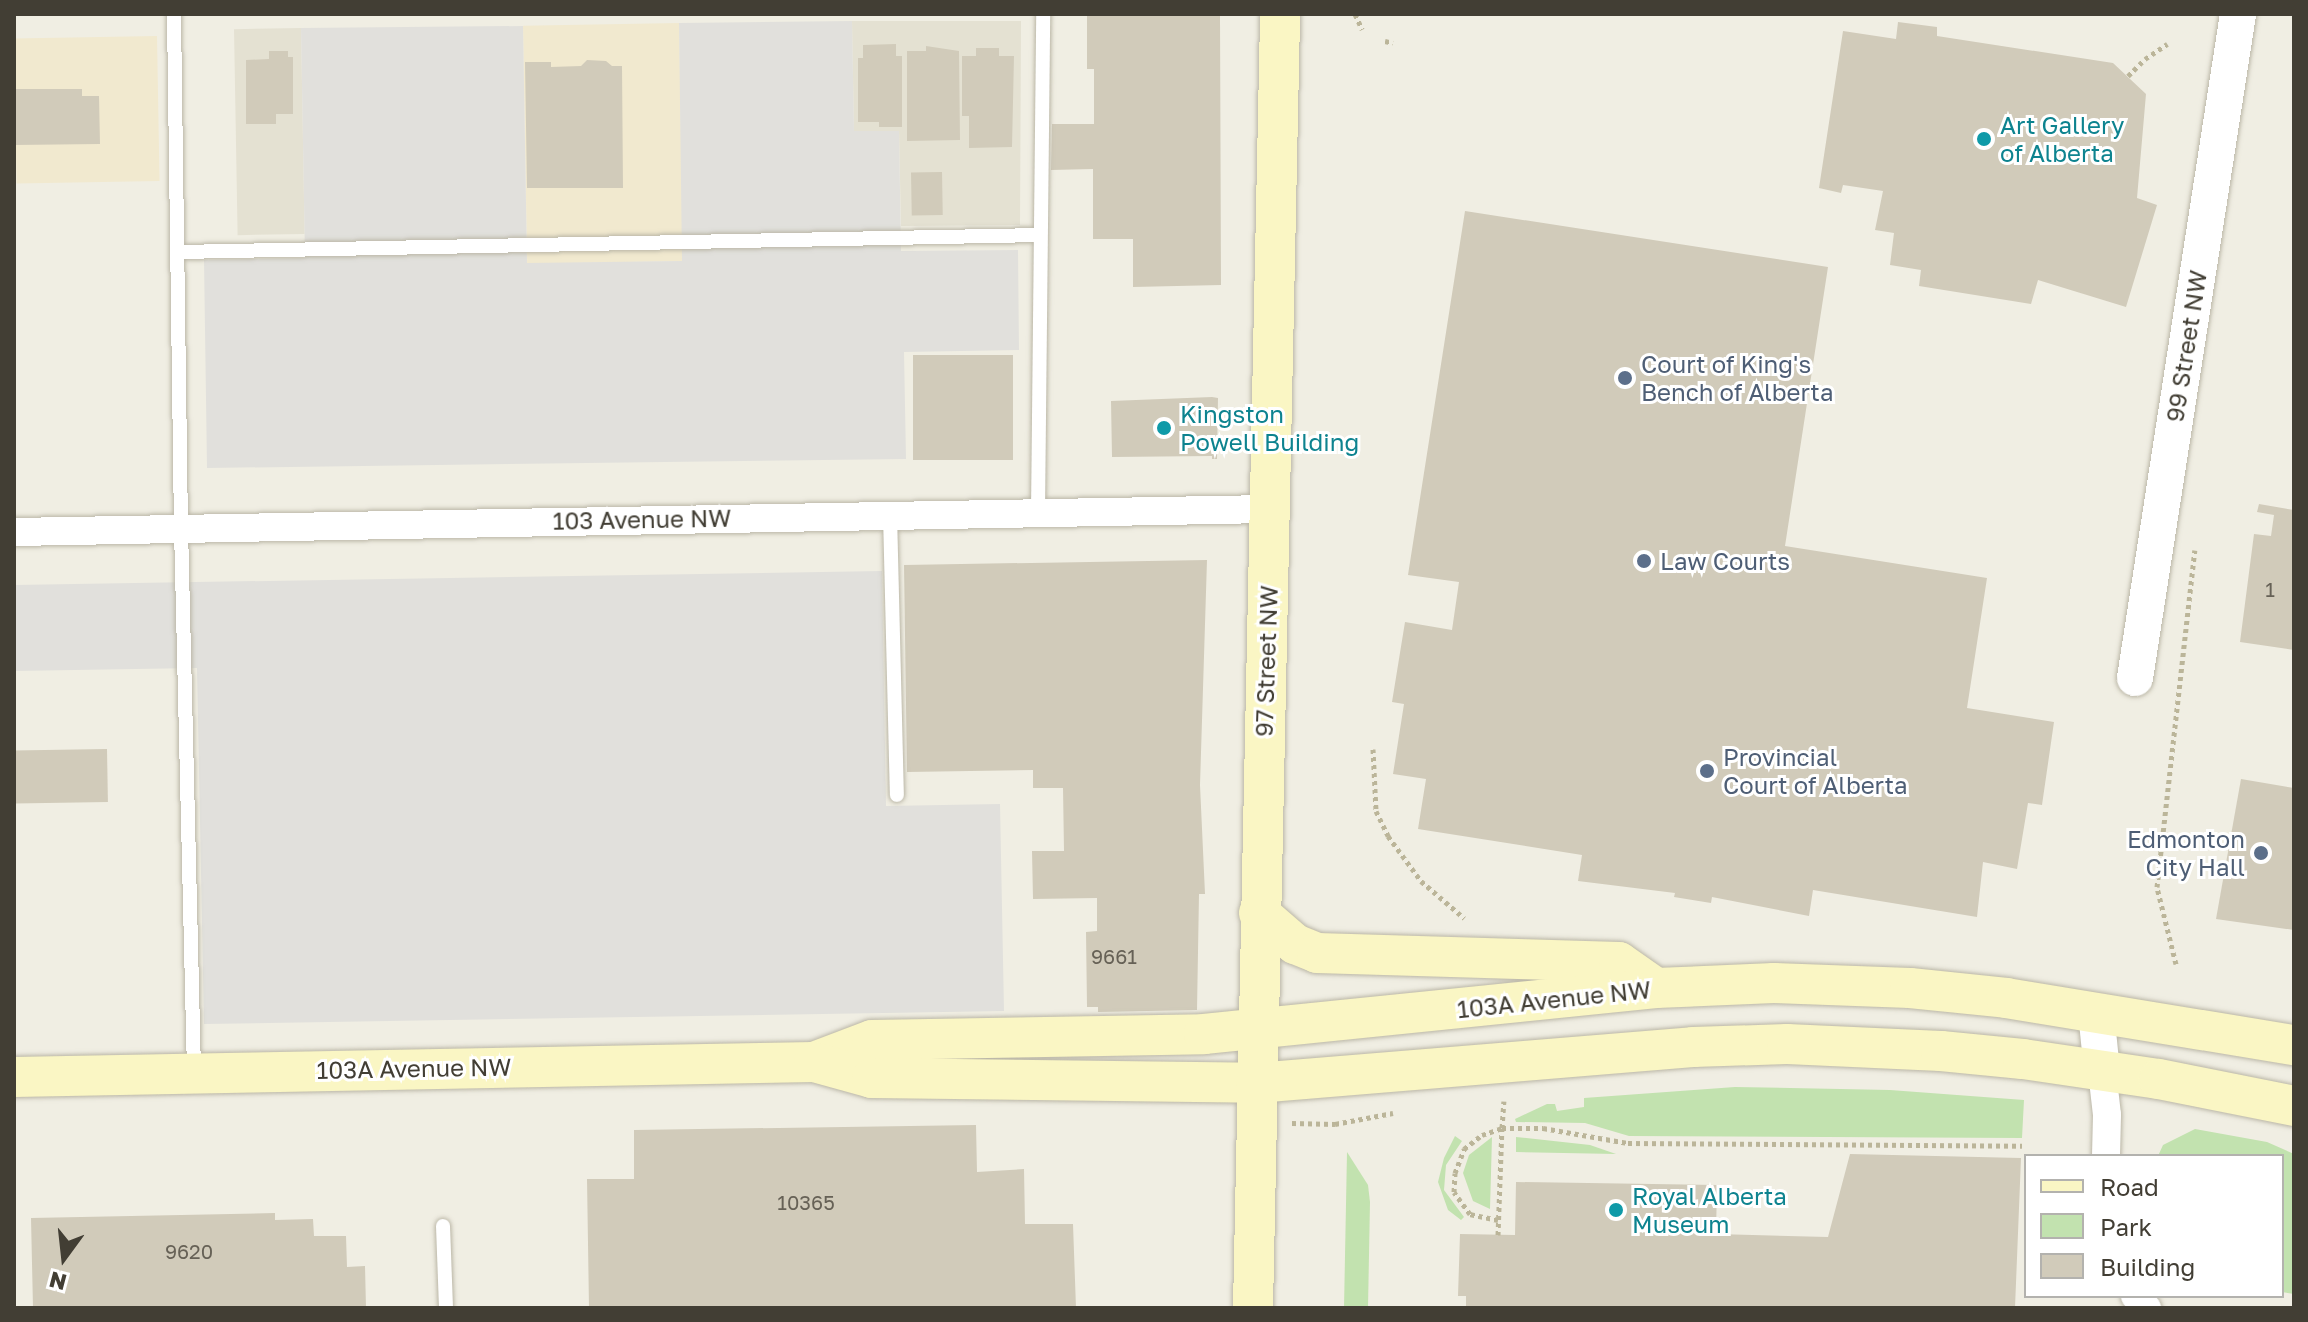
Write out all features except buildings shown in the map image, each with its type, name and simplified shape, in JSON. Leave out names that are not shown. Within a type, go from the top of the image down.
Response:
[{"type":"main road","name":"97 Street NW","points":[[1253,1308],[1280,14]]},
{"type":"main road","points":[[1259,913],[1295,944],[1317,953],[1619,962],[1656,988]]},
{"type":"main road","name":"103A Avenue NW","points":[[814,1062],[872,1040],[1204,1034],[1656,988],[1774,983],[1910,988],[2006,998],[2294,1045]]},
{"type":"main road","name":"103A Avenue NW","points":[[14,1077],[814,1062],[872,1078],[1256,1083],[1693,1047],[1787,1044],[1941,1051],[2102,1071],[2294,1106]]},
{"type":"street","name":"99 Street NW","points":[[2135,678],[2238,14]]},
{"type":"street","name":"103 Avenue NW","points":[[14,532],[1269,509]]},
{"type":"street","points":[[2096,1012],[2107,1115],[2106,1154]]},
{"type":"lane","points":[[174,14],[181,528],[194,1072]]},
{"type":"lane","points":[[1038,512],[1038,235],[1043,14]]},
{"type":"lane","points":[[179,252],[1038,235]]},
{"type":"lane","points":[[890,514],[897,795]]},
{"type":"lane","points":[[443,1226],[446,1308]]},
{"type":"path","points":[[1355,14],[1362,29]]},
{"type":"path","points":[[1385,41],[1393,43]]},
{"type":"path","points":[[2128,76],[2167,44]]},
{"type":"path","points":[[2176,964],[2157,887],[2195,548]]},
{"type":"path","points":[[1373,749],[1376,811],[1388,836],[1421,881],[1466,920]]},
{"type":"path","points":[[1491,1101],[1516,1098]]},
{"type":"path","points":[[1498,1235],[1504,1100]]},
{"type":"path","points":[[1335,1124],[1396,1113]]},
{"type":"path","points":[[1499,1220],[1470,1214],[1454,1192],[1455,1173],[1464,1149],[1482,1135],[1502,1128],[1543,1128],[1628,1143],[2022,1146]]},
{"type":"shaded area","points":[[852,21],[1021,21],[1020,225],[901,226],[899,131],[854,132]]},
{"type":"shaded area","points":[[852,21],[854,131],[899,131],[901,251],[1018,250],[1019,350],[904,352],[906,459],[207,468],[204,260],[305,258],[301,28],[523,26],[527,263],[682,261],[679,23]]},
{"type":"shaded area","points":[[679,23],[683,261],[527,264],[523,26]]},
{"type":"shaded area","points":[[301,28],[305,234],[238,235],[234,29]]},
{"type":"shaded area","points":[[157,36],[160,181],[17,183],[14,38]]},
{"type":"shaded area","points":[[882,571],[886,806],[1000,804],[1004,1011],[204,1024],[197,668],[14,671],[14,585]]},
{"type":"green space","points":[[1735,1087],[1890,1090],[2024,1100],[2022,1138],[1629,1136],[1585,1123],[1516,1122],[1515,1119],[1547,1104],[1555,1104],[1557,1111],[1584,1107],[1584,1098]]},
{"type":"green space","points":[[2195,1129],[2267,1142],[2294,1154],[2294,1294],[2284,1292],[2284,1154],[2159,1154],[2163,1145]]},
{"type":"green space","points":[[1455,1136],[1462,1141],[1446,1165],[1444,1190],[1464,1217],[1461,1220],[1448,1210],[1438,1182],[1444,1158]]},
{"type":"green space","points":[[1492,1137],[1490,1209],[1473,1201],[1463,1173],[1469,1155]]},
{"type":"green space","points":[[1516,1137],[1590,1145],[1616,1154],[1516,1152]]},
{"type":"green space","points":[[1347,1152],[1368,1185],[1368,1308],[1344,1308]]},
{"type":"place","name":"Art Gallery of Alberta","points":[[1984,139]]},
{"type":"place","name":"Court of King's Bench of Alberta","points":[[1625,378]]},
{"type":"place","name":"Kingston Powell Building","points":[[1164,428]]},
{"type":"place","name":"Law Courts","points":[[1644,561]]},
{"type":"place","name":"Provincial Court of Alberta","points":[[1707,771]]},
{"type":"place","name":"Edmonton City Hall","points":[[2261,853]]},
{"type":"place","name":"Royal Alberta Museum","points":[[1616,1210]]}]
